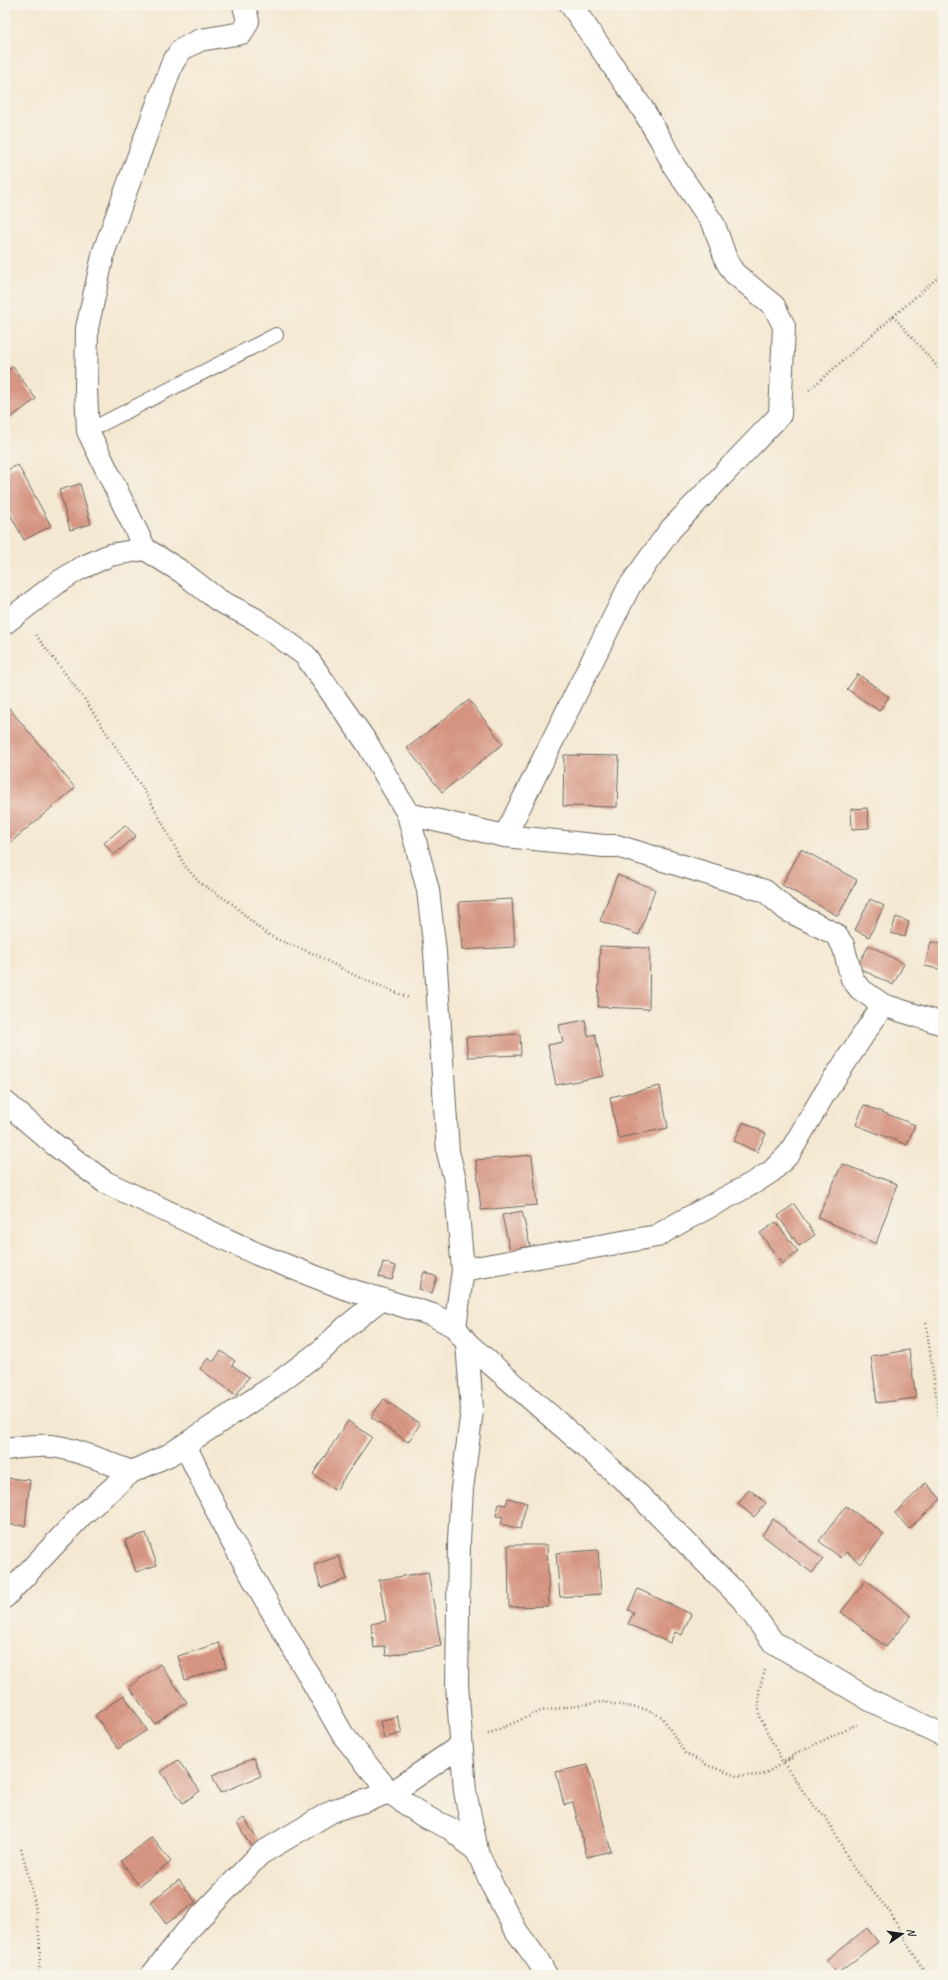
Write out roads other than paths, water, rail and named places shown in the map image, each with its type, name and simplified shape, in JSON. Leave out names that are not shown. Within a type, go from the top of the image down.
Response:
[{"type":"street","points":[[244,5],[248,21],[242,33],[200,40],[181,50],[172,64],[104,251],[87,328],[86,390],[88,431],[145,549],[182,572],[218,600],[255,620],[305,655],[367,743],[408,814],[428,890],[435,952],[448,1152],[455,1180],[463,1270],[461,1335],[472,1410],[462,1489],[459,1540],[457,1684],[460,1746],[465,1790],[477,1851],[517,1932],[539,1962],[546,1975]]},
{"type":"street","points":[[505,836],[629,587],[671,529],[780,415],[784,326],[774,306],[734,273],[726,262],[714,225],[674,166],[642,108],[571,5]]},
{"type":"street","points":[[12,618],[57,583],[79,570],[110,555],[145,549]]},
{"type":"street","points":[[408,814],[505,836],[617,846],[765,891],[786,910],[835,934],[843,945],[854,984],[883,1005],[943,1024]]},
{"type":"street","points":[[463,1270],[657,1236],[755,1182],[772,1170],[789,1154],[823,1096],[883,1005]]},
{"type":"street","points":[[5,1102],[55,1145],[105,1182],[257,1254],[344,1288],[432,1314],[461,1335],[626,1482],[742,1599],[773,1642],[870,1700],[943,1735]]},
{"type":"street","points":[[5,1597],[82,1514],[131,1472],[169,1455],[271,1388],[323,1349],[346,1327],[381,1299]]},
{"type":"street","points":[[185,1445],[229,1536],[343,1735],[389,1792],[422,1815],[451,1829],[477,1851]]},
{"type":"street","points":[[5,1449],[32,1446],[53,1446],[102,1460],[131,1472]]},
{"type":"street","points":[[152,1975],[186,1932],[260,1854],[334,1810],[371,1799],[399,1788],[460,1746]]},
{"type":"lane","points":[[88,431],[276,336]]}]
